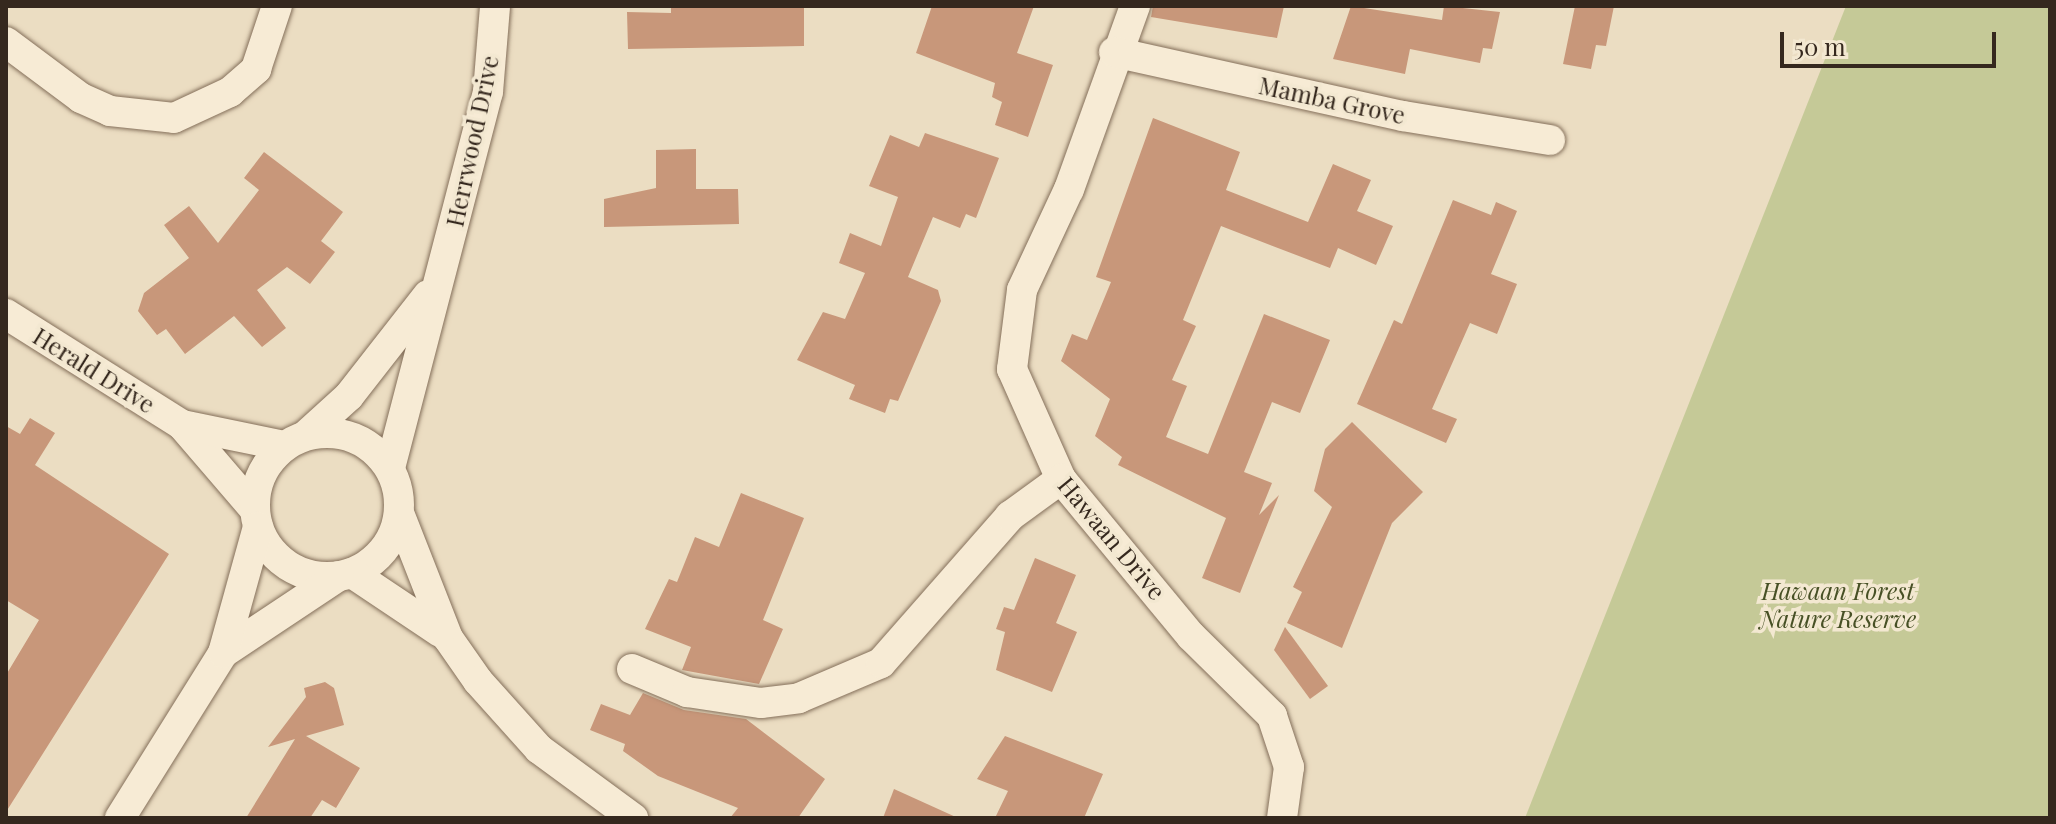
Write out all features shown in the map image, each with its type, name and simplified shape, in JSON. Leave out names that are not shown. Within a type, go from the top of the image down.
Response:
[{"type":"street","points":[[6,42],[81,98],[121,113],[174,118],[230,92],[256,69],[277,6]]},
{"type":"street","name":"Herrwood Drive","points":[[390,468],[488,92],[495,6]]},
{"type":"street","name":"Hawaan Drive","points":[[1135,6],[1114,52],[1069,189],[1022,290],[1011,340],[1023,407],[1061,479],[1191,636],[1272,716],[1289,767],[1282,818]]},
{"type":"street","name":"Mamba Grove","points":[[1114,52],[1403,116],[1550,140]]},
{"type":"street","name":"Herrwood Drive","points":[[295,441],[404,332],[441,275]]},
{"type":"street","name":"Herald Drive","points":[[6,314],[182,425],[256,519]]},
{"type":"street","name":"Herald Drive","points":[[182,425],[295,441]]},
{"type":"street","points":[[120,818],[223,653],[256,519],[257,486],[295,441],[354,438],[390,468],[399,513],[448,638],[520,731],[633,818]]},
{"type":"street","points":[[632,669],[687,692],[761,703],[799,698],[881,663],[1010,516],[1061,479]]},
{"type":"street","points":[[223,653],[383,551],[399,513]]},
{"type":"street","points":[[256,519],[267,546],[299,572],[346,574],[448,638]]},
{"type":"green space","name":"Hawaan Forest Nature Reserve","points":[[1846,6],[2050,6],[2050,818],[1525,818]]},
{"type":"building","points":[[671,6],[804,7],[804,46],[628,49],[627,12],[671,13]]},
{"type":"building","points":[[932,6],[1034,6],[1017,53],[1053,65],[1028,137],[995,125],[1002,102],[992,97],[995,83],[916,53]]},
{"type":"building","points":[[1153,6],[1284,6],[1277,38],[1151,17]]},
{"type":"building","points":[[1351,6],[1442,20],[1444,6],[1500,12],[1492,49],[1483,48],[1480,63],[1410,49],[1405,74],[1333,59]]},
{"type":"building","points":[[1575,6],[1614,6],[1606,46],[1596,45],[1591,69],[1563,64]]},
{"type":"building","points":[[1153,118],[1240,152],[1226,190],[1308,222],[1333,164],[1371,180],[1357,211],[1393,226],[1376,265],[1338,248],[1330,268],[1221,226],[1183,320],[1196,326],[1172,380],[1187,386],[1166,437],[1208,454],[1264,314],[1330,340],[1300,413],[1272,402],[1244,472],[1272,483],[1259,515],[1279,495],[1240,593],[1202,578],[1226,518],[1118,465],[1122,457],[1095,436],[1110,399],[1061,361],[1072,334],[1087,340],[1111,282],[1096,277]]},
{"type":"building","points":[[925,133],[999,158],[976,218],[966,214],[960,228],[933,217],[908,277],[938,290],[941,301],[898,401],[890,399],[885,413],[849,399],[855,385],[797,360],[823,312],[845,319],[865,273],[839,263],[850,233],[881,246],[898,197],[869,186],[890,135],[919,147]]},
{"type":"building","points":[[696,149],[696,189],[738,189],[739,224],[604,227],[604,199],[656,188],[656,150]]},
{"type":"building","points":[[264,152],[343,212],[321,241],[335,252],[310,284],[287,267],[257,290],[286,328],[262,347],[234,316],[185,354],[166,329],[157,335],[138,311],[144,293],[189,258],[164,225],[189,206],[218,243],[259,190],[244,178]]},
{"type":"building","points":[[1453,200],[1491,215],[1496,202],[1517,211],[1491,274],[1517,284],[1497,334],[1470,323],[1432,409],[1457,419],[1446,443],[1357,404],[1394,320],[1402,324]]},
{"type":"building","points":[[30,418],[55,433],[35,465],[169,554],[6,812],[6,675],[39,620],[6,600],[6,426],[20,434]]},
{"type":"building","points":[[1352,422],[1423,492],[1392,523],[1342,648],[1287,623],[1302,592],[1293,587],[1332,507],[1314,491],[1325,449]]},
{"type":"building","points":[[741,493],[804,518],[763,620],[783,629],[759,684],[682,670],[691,647],[645,629],[669,579],[677,582],[695,537],[719,547]]},
{"type":"building","points":[[1035,558],[1076,575],[1056,623],[1077,632],[1052,692],[996,670],[1005,632],[996,629],[1004,607],[1014,610]]},
{"type":"building","points":[[1285,627],[1328,686],[1310,699],[1274,650]]},
{"type":"building","points":[[325,682],[334,688],[344,725],[306,736],[360,768],[336,808],[322,800],[310,818],[246,818],[295,739],[268,747],[306,697],[304,688]]},
{"type":"building","points":[[643,693],[684,710],[746,719],[825,779],[798,818],[730,818],[738,808],[658,776],[623,751],[625,744],[590,730],[601,704],[630,715]]},
{"type":"building","points":[[1005,736],[1103,774],[1084,818],[995,818],[1008,791],[977,779]]},
{"type":"building","points":[[894,789],[958,818],[883,818]]}]
